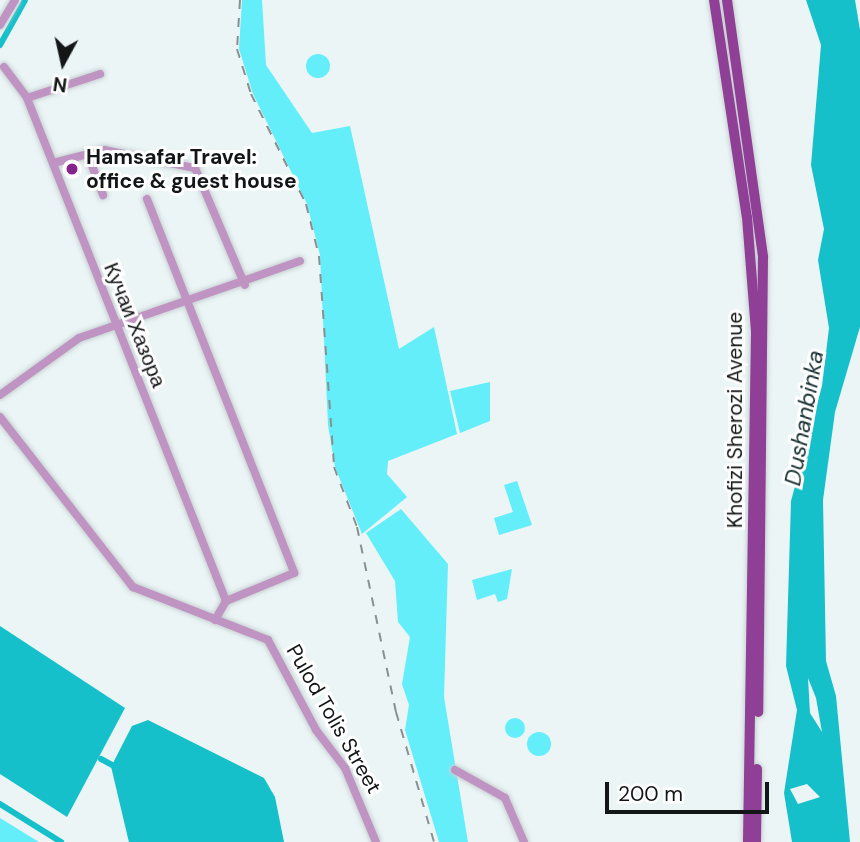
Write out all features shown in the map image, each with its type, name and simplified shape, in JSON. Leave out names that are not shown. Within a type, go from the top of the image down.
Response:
[{"type":"main road","name":"Khofizi Sherozi Avenue","points":[[714,0],[747,217],[756,332],[748,842]]},
{"type":"main road","name":"Khofizi Sherozi Avenue","points":[[727,0],[765,317],[756,842]]},
{"type":"street","points":[[0,2],[13,4],[0,26]]},
{"type":"street","name":"Кучаи Хазора","points":[[4,67],[27,97],[226,601]]},
{"type":"street","points":[[27,97],[100,74]]},
{"type":"street","points":[[53,163],[104,150],[195,168],[245,285]]},
{"type":"street","points":[[88,155],[103,195]]},
{"type":"street","points":[[147,199],[191,299],[294,573],[226,601],[215,620]]},
{"type":"street","points":[[0,395],[79,338],[191,299],[245,285],[300,261]]},
{"type":"street","name":"Pulod Tolis Street","points":[[0,417],[125,580],[150,598],[268,640],[316,730],[345,768],[376,842]]},
{"type":"street","points":[[455,770],[505,798],[524,842]]},
{"type":"shaded area","points":[[242,0],[262,0],[266,65],[312,133],[350,126],[399,349],[434,327],[457,434],[388,461],[387,474],[407,497],[362,534],[335,467],[328,425],[320,255],[307,204],[253,94],[239,49]]},
{"type":"shaded area","points":[[806,0],[855,0],[860,30],[860,327],[835,412],[823,500],[826,661],[836,696],[850,842],[792,842],[784,793],[797,710],[786,666],[791,501],[822,386],[829,328],[818,260],[824,229],[811,165],[821,45]],"holes":[[[808,678],[816,698],[822,732],[810,713]],[[807,784],[820,797],[798,804],[790,789]]]},
{"type":"shaded area","points":[[318,54],[327,57],[330,66],[327,75],[318,78],[309,75],[306,66],[309,57]]},
{"type":"shaded area","points":[[490,382],[490,421],[460,433],[450,391]]},
{"type":"shaded area","points":[[517,481],[532,525],[499,535],[494,518],[513,512],[504,485]]},
{"type":"shaded area","points":[[401,509],[448,564],[444,697],[468,842],[439,842],[405,730],[409,705],[402,684],[410,637],[398,622],[395,581],[366,533]]},
{"type":"shaded area","points":[[512,569],[507,599],[498,602],[495,594],[477,600],[472,580]]},
{"type":"shaded area","points":[[0,626],[125,708],[67,817],[0,774]]},
{"type":"shaded area","points":[[511,718],[519,718],[525,728],[519,738],[511,738],[505,732],[505,724]]},
{"type":"shaded area","points":[[148,720],[264,778],[275,797],[284,842],[133,842],[113,763],[132,726]]},
{"type":"shaded area","points":[[539,732],[548,735],[551,744],[548,753],[539,756],[530,753],[527,744],[530,735]]},
{"type":"shaded area","points":[[0,818],[39,842],[0,842]]},
{"type":"waterway","points":[[0,45],[25,0]]},
{"type":"waterway","points":[[101,759],[114,766],[132,842]]},
{"type":"waterway","points":[[0,804],[61,842]]},
{"type":"railway","points":[[240,0],[237,49],[251,94],[306,204],[319,256],[334,467],[357,527],[396,712],[434,842]]},
{"type":"place","name":"Hamsafar Travel: office & guest house","points":[[72,169]]},
{"type":"water label","name":"Dushanbinka","points":[[804,418]]}]
